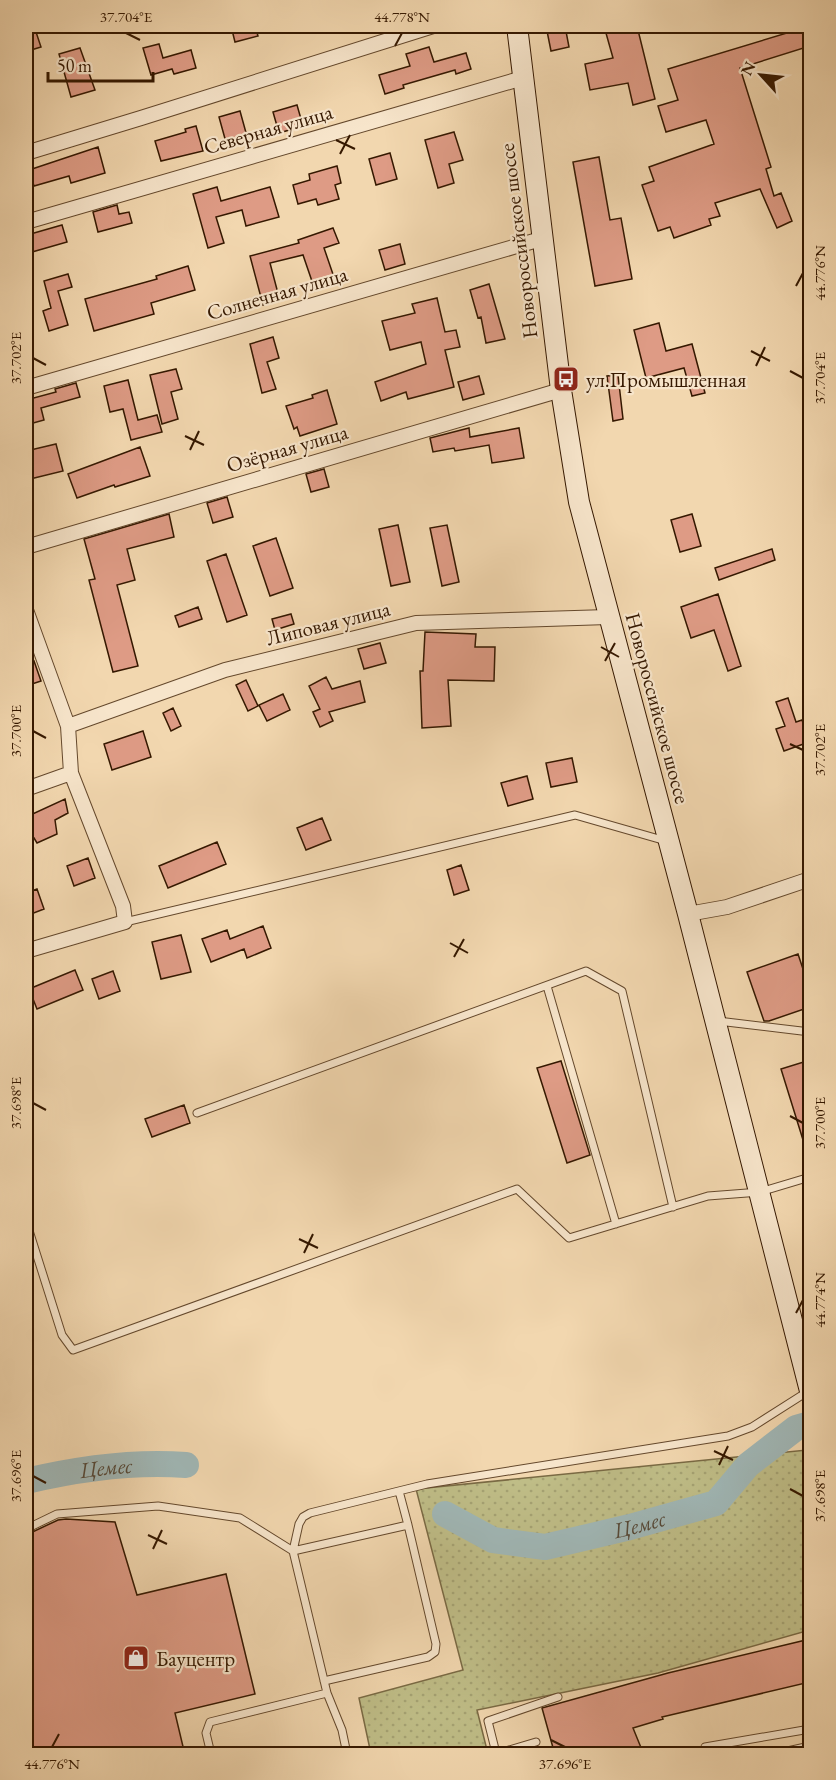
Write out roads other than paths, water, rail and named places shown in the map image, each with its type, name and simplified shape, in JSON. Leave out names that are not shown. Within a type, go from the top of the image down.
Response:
[{"type":"main road","name":"Новороссийское шоссе","points":[[517,26],[541,239],[579,502],[809,1383]]},
{"type":"street","points":[[26,153],[433,26]]},
{"type":"street","name":"Северная улица","points":[[26,222],[523,78]]},
{"type":"street","name":"Солнечная улица","points":[[26,388],[541,239]]},
{"type":"street","name":"Озёрная улица","points":[[26,547],[561,390]]},
{"type":"street","points":[[26,610],[29,634],[68,726],[71,773],[123,906],[125,922],[26,951]]},
{"type":"street","name":"Липовая улица","points":[[68,726],[225,670],[416,623],[608,616]]},
{"type":"street","points":[[26,789],[71,773]]},
{"type":"street","points":[[688,914],[727,907],[810,879]]},
{"type":"lane","points":[[125,922],[575,815],[669,842]]},
{"type":"lane","points":[[197,1113],[586,970],[622,991],[673,1207]]},
{"type":"lane","points":[[547,986],[616,1224]]},
{"type":"lane","points":[[716,1020],[810,1032]]},
{"type":"lane","points":[[26,1221],[62,1335],[73,1350],[517,1189],[569,1238],[708,1196],[760,1192],[810,1177]]},
{"type":"lane","points":[[347,1755],[342,1730],[327,1693],[293,1551],[299,1524],[306,1515],[427,1484],[728,1436],[752,1427],[809,1383]]},
{"type":"lane","points":[[324,1681],[428,1657],[435,1652],[436,1644],[399,1491]]},
{"type":"lane","points":[[26,1529],[57,1514],[157,1506],[240,1518],[293,1551],[408,1525]]},
{"type":"lane","points":[[211,1755],[206,1733],[210,1722],[327,1693]]},
{"type":"lane","points":[[536,1742],[496,1754],[488,1721],[558,1698]]},
{"type":"lane","points":[[705,1747],[810,1729]]},
{"type":"lane","points":[[774,1755],[810,1746]]},
{"type":"waterway","name":"Цемес","points":[[445,1514],[493,1540],[545,1547],[630,1527],[716,1503],[748,1465],[796,1428],[810,1424]]},
{"type":"waterway","name":"Цемес","points":[[26,1481],[105,1467],[146,1464],[186,1465]]},
{"type":"place","name":"ул.Промышленная","points":[[566,379]]},
{"type":"place","name":"Бауцентр","points":[[136,1658]]}]
